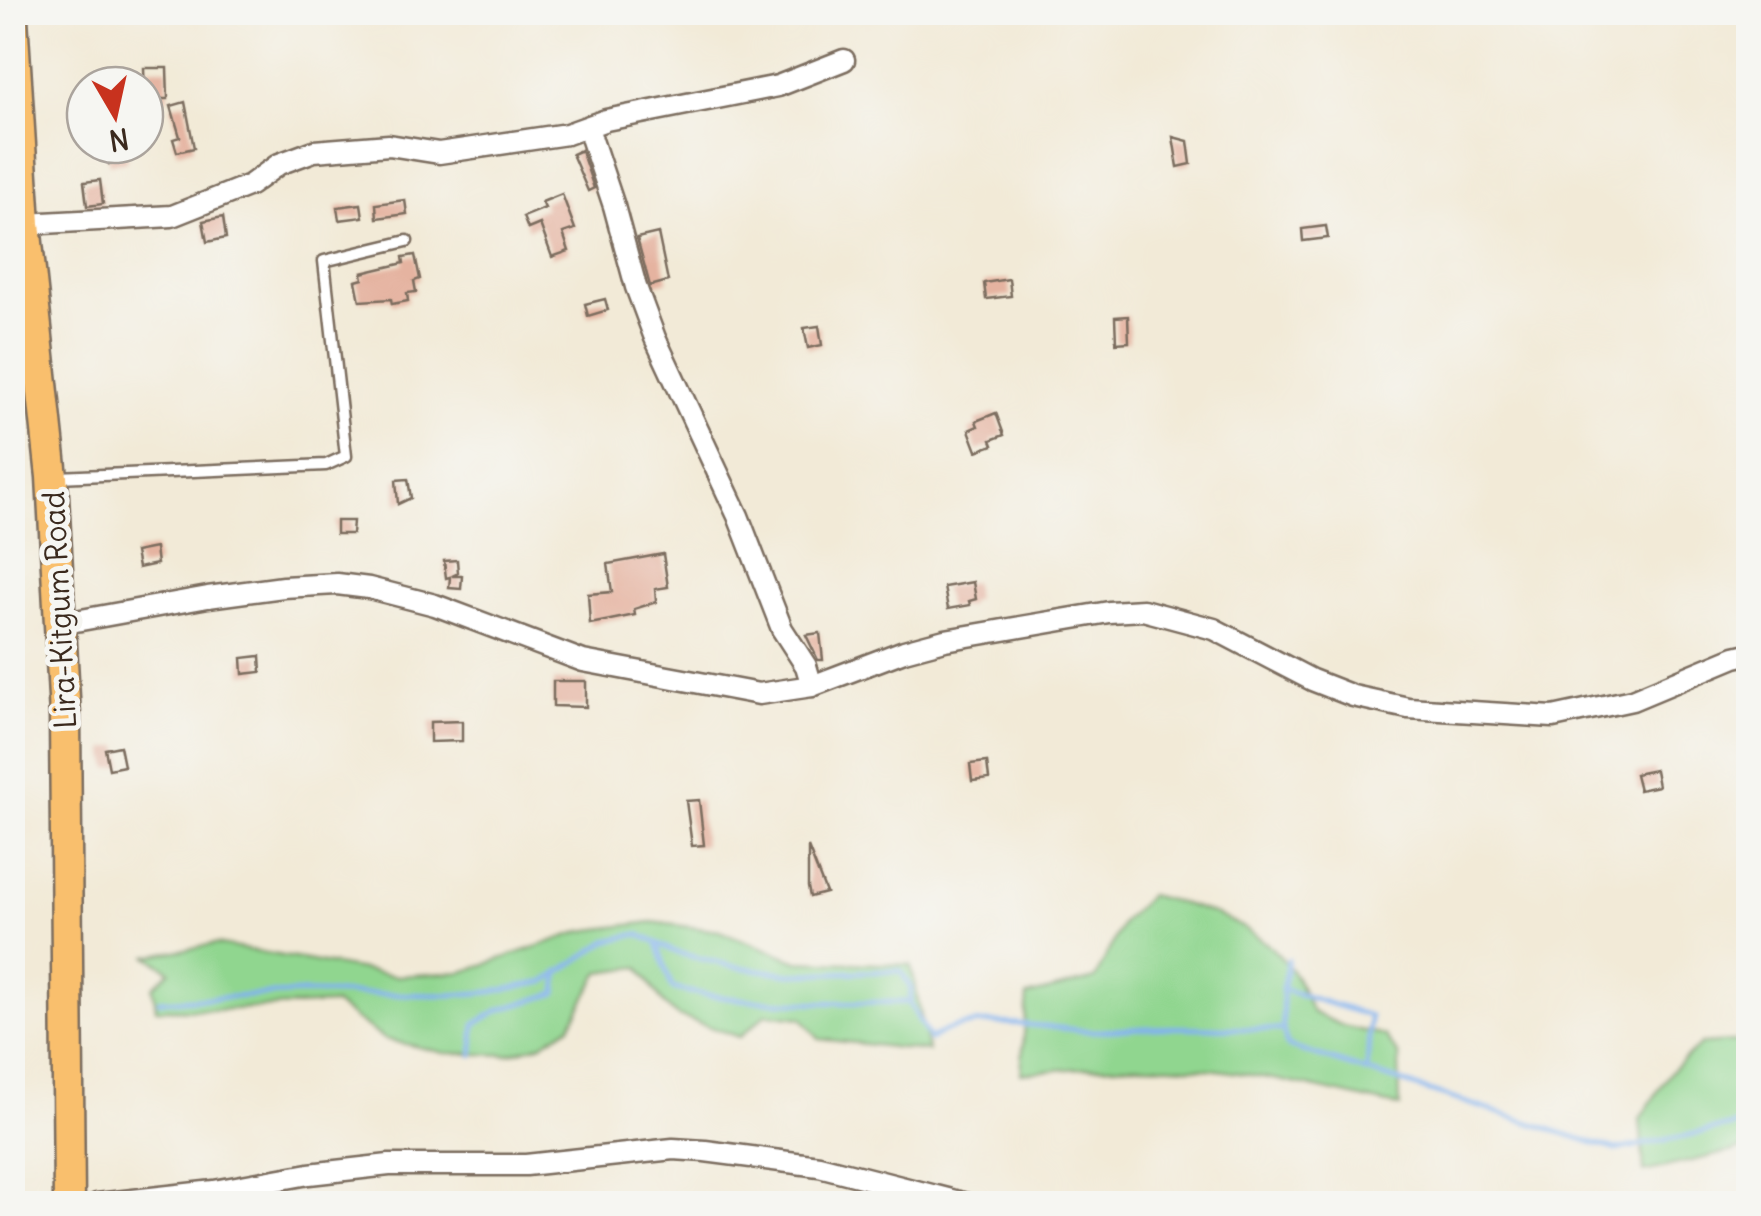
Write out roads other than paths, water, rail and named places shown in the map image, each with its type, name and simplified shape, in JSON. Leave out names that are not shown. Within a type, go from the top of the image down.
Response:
[{"type":"main road","name":"Lira-Kitgum Road","points":[[12,18],[25,224],[52,477],[68,807],[69,1204]]},
{"type":"street","points":[[25,224],[172,216],[250,184],[290,159],[340,147],[389,145],[439,153],[566,134],[617,117],[778,86],[844,60]]},
{"type":"street","points":[[588,128],[655,338],[738,516],[782,629],[806,666],[812,686]]},
{"type":"street","points":[[58,624],[208,597],[336,584],[435,605],[583,660],[740,692],[776,692],[812,686],[923,645],[1128,609],[1162,613],[1214,629],[1312,680],[1353,696],[1408,708],[1553,717],[1632,700],[1748,654]]},
{"type":"street","points":[[97,1204],[389,1165],[526,1165],[673,1149],[819,1166],[968,1204]]},
{"type":"lane","points":[[52,477],[326,464],[346,456],[324,261],[407,242]]},
{"type":"waterway","points":[[159,1001],[299,993],[490,992],[545,982],[607,941],[638,934],[678,953],[732,966],[790,974],[901,971],[911,989],[910,1002]]},
{"type":"waterway","points":[[657,943],[672,988],[760,1001],[909,1002],[930,1040],[946,1031],[985,1023],[1096,1031],[1178,1027],[1283,1030],[1287,1046],[1616,1150],[1748,1123]]},
{"type":"waterway","points":[[1283,1030],[1282,989],[1288,960]]},
{"type":"waterway","points":[[473,1055],[475,1024],[499,1010],[557,993],[559,971]]},
{"type":"waterway","points":[[1282,989],[1370,1016],[1367,1072]]}]
